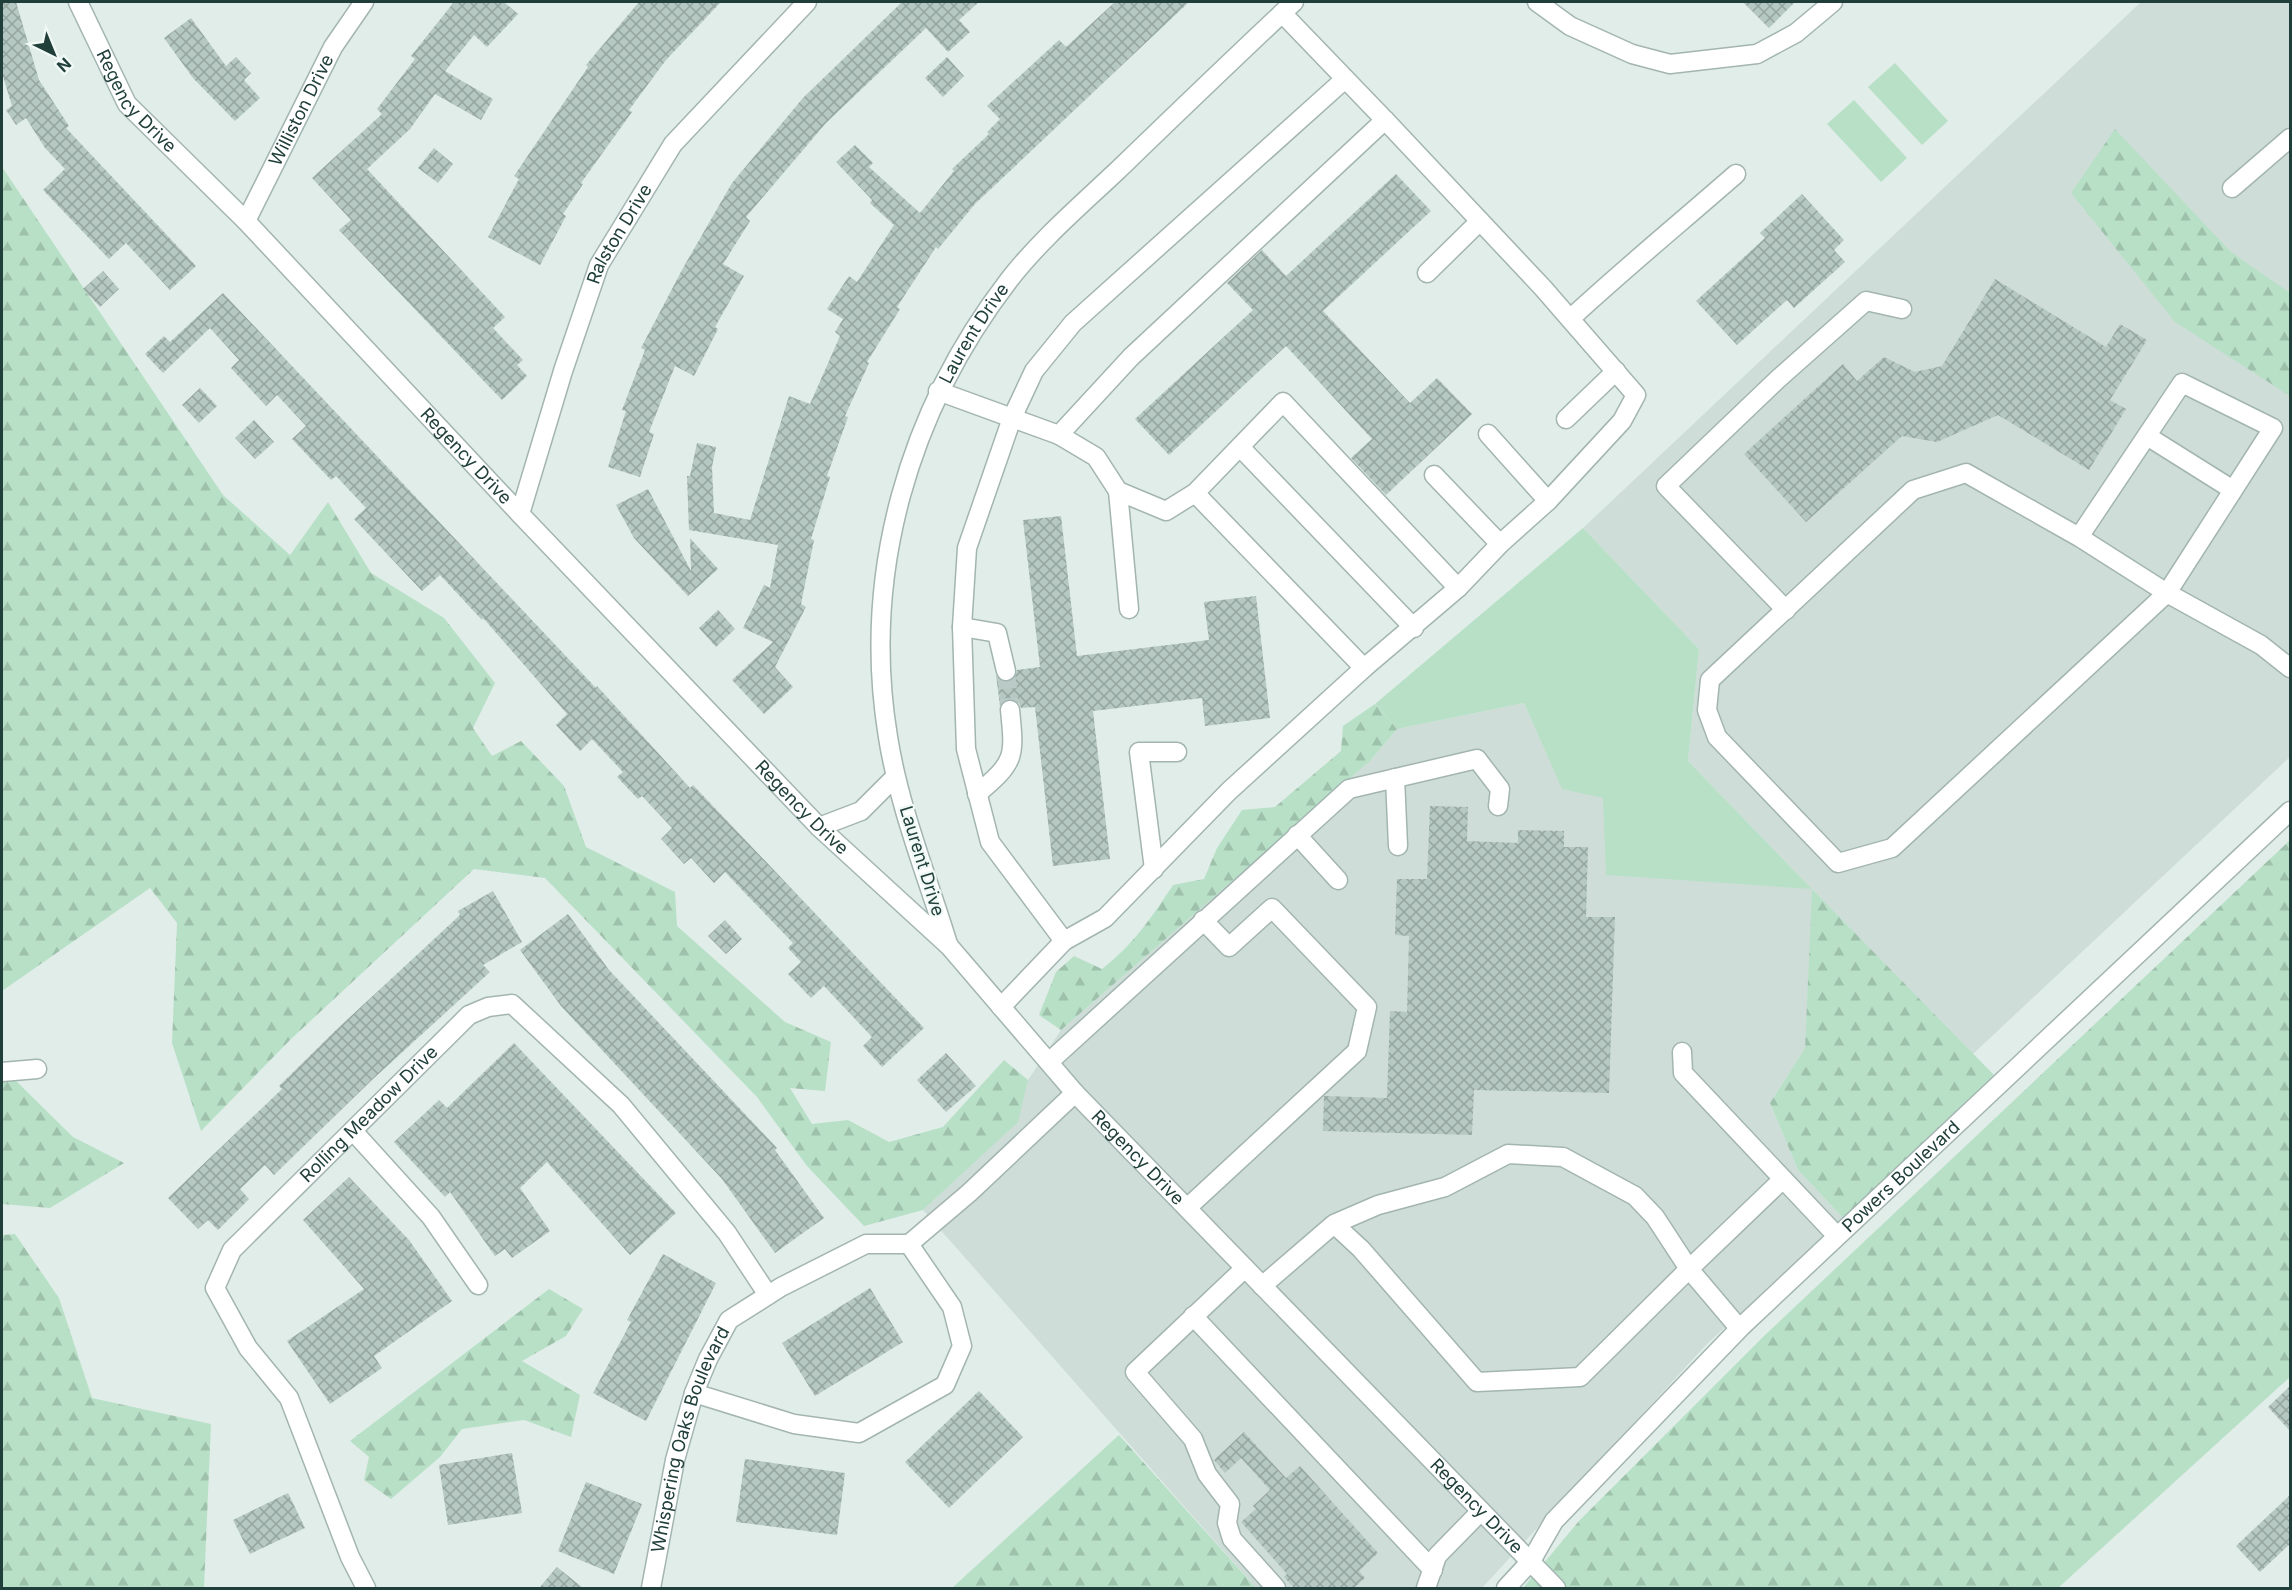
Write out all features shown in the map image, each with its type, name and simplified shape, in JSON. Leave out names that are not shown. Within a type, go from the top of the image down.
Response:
[{"type":"street","name":"Regency Drive","points":[[78,2],[127,104],[246,221],[520,514],[819,826],[949,946],[1075,1093],[1556,1588]]},
{"type":"street","name":"Williston Drive","points":[[246,221],[333,47],[364,2]]},
{"type":"street","name":"Ralston Drive","points":[[520,514],[563,371],[599,265],[673,144],[807,2]]},
{"type":"street","points":[[1537,2],[1570,26],[1632,54],[1670,64],[1757,54],[1796,33],[1833,2]]},
{"type":"street","points":[[1002,1007],[1064,941],[1105,918],[1229,791],[1364,668],[1414,628],[1458,588],[1500,544],[1548,501],[1622,422],[1636,395],[1480,221],[1345,79],[1288,7]]},
{"type":"street","name":"Laurent Drive","points":[[949,946],[896,777],[888,736],[881,672],[881,623],[886,568],[906,474],[938,391],[979,322],[1033,252],[1288,7]]},
{"type":"street","points":[[1064,941],[990,842],[977,794],[966,749],[962,627],[967,548],[1012,418],[1034,371],[1073,323],[1345,79]]},
{"type":"street","points":[[1059,435],[1131,357],[1385,120]]},
{"type":"street","points":[[2232,188],[2290,138]]},
{"type":"street","points":[[1570,319],[1641,254],[1667,236],[1736,174]]},
{"type":"street","points":[[1427,273],[1480,221]]},
{"type":"street","points":[[1786,610],[1666,486],[1778,379],[1866,301],[1902,309]]},
{"type":"street","points":[[1566,419],[1616,372]]},
{"type":"street","points":[[2079,537],[2182,383],[2273,428],[2167,593],[1892,848],[1838,863],[1717,737],[1707,710],[1710,681],[1913,490],[1966,473],[2079,537],[2167,593],[2261,645],[2290,668]]},
{"type":"street","points":[[938,391],[1059,435],[1096,457],[1118,491],[1129,609]]},
{"type":"street","points":[[1118,491],[1166,511],[1195,492],[1283,402],[1458,588]]},
{"type":"street","points":[[1488,434],[1548,501]]},
{"type":"street","points":[[2146,436],[2233,490]]},
{"type":"street","points":[[1240,447],[1414,628]]},
{"type":"street","points":[[1434,476],[1500,544]]},
{"type":"street","points":[[1195,492],[1364,668]]},
{"type":"street","points":[[962,627],[997,633],[1006,671]]},
{"type":"street","points":[[977,794],[1005,771],[1014,744],[1010,710]]},
{"type":"street","points":[[1154,869],[1139,752],[1177,752]]},
{"type":"street","points":[[1049,1062],[1349,789],[1477,759],[1500,789],[1498,806]]},
{"type":"street","name":"Laurent Drive","points":[[819,826],[861,811],[896,777]]},
{"type":"street","points":[[1395,778],[1398,846]]},
{"type":"street","name":"Powers Boulevard","points":[[1506,1588],[1531,1562],[1554,1521],[1739,1328],[2290,811]]},
{"type":"street","points":[[1297,835],[1338,880]]},
{"type":"street","points":[[1187,1208],[1357,1051],[1367,1007],[1272,908],[1229,947],[1203,920]]},
{"type":"street","name":"Rolling Meadow Drive","points":[[366,1588],[350,1557],[289,1398],[248,1348],[214,1288],[232,1250],[469,1015],[488,1007],[512,1004],[621,1105],[727,1233],[768,1295]]},
{"type":"street","points":[[1682,1052],[1683,1073],[1837,1236]]},
{"type":"street","points":[[2,1072],[37,1069]]},
{"type":"street","points":[[694,1393],[794,1424],[859,1432],[945,1385],[962,1346],[952,1307],[909,1244],[969,1193],[1075,1093]]},
{"type":"street","points":[[353,1131],[431,1217],[478,1285]]},
{"type":"street","points":[[1262,1286],[1334,1224],[1378,1205],[1445,1187],[1508,1154],[1563,1157],[1635,1196],[1655,1217],[1689,1269],[1739,1328]]},
{"type":"street","points":[[1334,1224],[1361,1249],[1477,1382],[1580,1377],[1783,1179]]},
{"type":"street","name":"Whispering Oaks Boulevard","points":[[651,1588],[675,1460],[694,1393],[729,1320],[768,1295],[866,1245],[909,1244]]},
{"type":"street","points":[[1245,1268],[1135,1372],[1193,1439],[1207,1474],[1230,1504],[1227,1523],[1232,1539],[1276,1588]]},
{"type":"street","points":[[1193,1316],[1432,1570]]},
{"type":"street","points":[[1426,1588],[1437,1556],[1481,1511]]},
{"type":"shaded area","points":[[2141,2],[2290,2],[2290,757],[1973,1054],[1813,890],[1805,1048],[1770,1103],[1798,1170],[1843,1218],[1707,1344],[1482,1588],[1256,1588],[923,1210],[1017,1122],[1028,1080],[1061,1030],[1371,760],[1397,729],[1524,703],[1562,788],[1603,797],[1812,889],[1688,761],[1699,649],[1583,528]]},
{"type":"green space","points":[[1895,63],[1948,121],[1922,145],[1868,87]]},
{"type":"green space","points":[[1854,100],[1907,158],[1881,182],[1827,124]]},
{"type":"green space","points":[[2115,129],[2231,252],[2290,293],[2290,396],[2175,322],[2071,193]]},
{"type":"green space","points":[[2,167],[223,495],[290,555],[328,502],[371,573],[444,618],[495,683],[473,728],[492,756],[521,741],[564,786],[586,847],[675,892],[677,926],[785,1022],[831,1042],[825,1091],[790,1088],[812,1124],[848,1120],[889,1142],[943,1127],[1004,1060],[1028,1080],[1018,1122],[923,1210],[864,1226],[807,1166],[757,1097],[545,878],[474,869],[291,1039],[201,1131],[172,1043],[177,923],[150,888],[2,991]]},
{"type":"green space","points":[[1583,528],[1699,649],[1688,761],[1812,889],[1606,875],[1603,798],[1562,789],[1524,703],[1397,729],[1375,704]]},
{"type":"green space","points":[[1375,704],[1397,729],[1371,760],[1061,1030],[1039,1015],[1056,972],[1074,956],[1102,969],[1113,960],[1141,930],[1173,885],[1204,879],[1217,848],[1242,810],[1275,807],[1341,751],[1343,726]]},
{"type":"green space","points":[[2290,840],[2290,1377],[2058,1588],[1523,1588],[1579,1521],[1764,1336]]},
{"type":"green space","points":[[1812,889],[1994,1075],[1843,1218],[1798,1170],[1770,1103],[1805,1048]]},
{"type":"green space","points":[[14,1079],[73,1137],[124,1163],[50,1208],[2,1204],[2,1080]]},
{"type":"green space","points":[[15,1234],[59,1298],[92,1398],[211,1424],[204,1588],[2,1588],[2,1235]]},
{"type":"green space","points":[[549,1289],[583,1309],[566,1336],[522,1361],[580,1395],[571,1437],[524,1420],[462,1429],[440,1457],[391,1499],[364,1480],[369,1457],[350,1441]]},
{"type":"green space","points":[[1119,1435],[1256,1588],[952,1588]]},
{"type":"building","points":[[2,2],[16,2],[39,80],[69,126],[66,128],[196,266],[170,290],[126,243],[109,259],[43,190],[65,169],[45,148],[26,118],[16,125],[6,110],[12,106],[2,73]]},
{"type":"building","points":[[454,2],[504,2],[518,14],[487,47],[474,35],[445,71],[493,99],[481,120],[435,94],[410,129],[367,169],[505,317],[493,328],[523,360],[517,365],[527,376],[502,400],[339,230],[351,220],[312,178],[382,114],[377,109],[415,59],[411,56]]},
{"type":"building","points":[[639,2],[721,2],[666,60],[629,110],[632,112],[581,183],[583,184],[563,214],[566,216],[540,265],[488,237],[519,179],[514,176],[588,67],[586,65]]},
{"type":"building","points":[[902,2],[979,2],[959,20],[970,32],[948,52],[926,28],[826,123],[746,217],[750,221],[723,264],[744,276],[715,327],[718,329],[694,376],[675,366],[649,432],[654,434],[640,477],[608,467],[626,411],[622,410],[645,350],[641,348],[683,268],[732,183],[803,98]]},
{"type":"building","points":[[1115,2],[1189,2],[975,204],[938,249],[936,247],[897,307],[900,309],[867,362],[869,363],[845,416],[848,417],[827,476],[830,477],[811,539],[814,540],[801,604],[806,607],[775,667],[793,687],[764,714],[732,680],[773,642],[743,628],[764,585],[770,588],[778,545],[689,530],[687,476],[690,476],[697,443],[716,447],[712,467],[714,513],[750,520],[789,396],[810,404],[840,336],[835,332],[843,319],[827,309],[849,276],[857,282],[894,225],[870,203],[872,200],[836,162],[855,145],[873,163],[869,167],[920,213],[954,171],[952,169],[989,134],[987,132],[1000,119],[987,106],[1059,40],[1066,47]]},
{"type":"building","points":[[1743,2],[1795,2],[1769,28]]},
{"type":"building","points":[[191,18],[226,66],[236,57],[251,73],[244,80],[260,98],[235,121],[193,78],[164,38]]},
{"type":"building","points":[[947,57],[964,76],[943,97],[925,78]]},
{"type":"building","points":[[434,148],[453,164],[438,183],[418,168]]},
{"type":"building","points":[[1396,174],[1431,211],[1323,311],[1410,403],[1437,378],[1472,414],[1386,495],[1351,458],[1372,439],[1286,346],[1169,455],[1135,419],[1253,310],[1227,283],[1262,250],[1286,276]]},
{"type":"building","points":[[1802,194],[1844,240],[1834,250],[1845,262],[1794,308],[1787,300],[1737,345],[1696,301],[1765,238],[1760,233]]},
{"type":"building","points":[[103,271],[119,289],[100,307],[83,289]]},
{"type":"building","points":[[1995,279],[2106,347],[2120,324],[2147,340],[2110,400],[2126,409],[2089,470],[1998,415],[1937,442],[1902,436],[1806,522],[1744,454],[1843,364],[1857,381],[1884,357],[1915,372],[1942,366]]},
{"type":"building","points":[[223,293],[596,688],[597,686],[690,788],[693,785],[924,1028],[882,1067],[863,1046],[872,1037],[824,986],[811,998],[788,974],[801,962],[788,948],[793,943],[725,872],[714,883],[691,858],[684,864],[661,839],[672,828],[642,796],[638,799],[617,777],[623,772],[592,739],[580,751],[556,725],[567,714],[483,618],[482,620],[440,575],[422,591],[354,519],[366,508],[336,476],[331,480],[292,439],[306,426],[277,395],[266,406],[231,368],[239,360],[210,328],[163,373],[145,354],[164,336],[170,342]]},
{"type":"building","points":[[200,388],[217,406],[199,423],[182,405]]},
{"type":"building","points":[[254,420],[274,442],[255,459],[235,438]]},
{"type":"building","points":[[648,489],[691,571],[690,538],[718,569],[688,596],[634,538],[616,505]]},
{"type":"building","points":[[1061,516],[1077,656],[1209,640],[1204,602],[1256,596],[1270,718],[1205,726],[1202,698],[1093,711],[1110,859],[1053,866],[1035,707],[1021,708],[1019,703],[1009,699],[1000,706],[996,675],[1002,682],[1008,682],[1014,679],[1017,670],[1040,667],[1023,520]]},
{"type":"building","points":[[718,610],[735,629],[716,647],[699,628]]},
{"type":"building","points":[[1430,806],[1468,807],[1467,841],[1518,843],[1518,830],[1564,831],[1564,847],[1588,847],[1586,917],[1615,917],[1609,1093],[1474,1090],[1472,1135],[1323,1131],[1324,1096],[1387,1098],[1390,1011],[1407,1012],[1409,936],[1395,935],[1397,879],[1427,879]]},
{"type":"building","points":[[493,891],[522,942],[483,965],[490,972],[373,1079],[274,1175],[265,1165],[240,1189],[249,1199],[218,1230],[208,1220],[198,1229],[168,1198],[282,1089],[279,1086],[336,1030],[460,915],[458,911]]},
{"type":"building","points":[[568,914],[609,970],[777,1148],[775,1150],[824,1218],[775,1253],[722,1179],[561,1006],[520,950]]},
{"type":"building","points":[[725,920],[742,939],[726,954],[708,936]]},
{"type":"building","points":[[514,1043],[676,1213],[630,1255],[547,1162],[520,1188],[550,1231],[512,1258],[505,1249],[495,1256],[450,1192],[445,1197],[394,1142],[439,1100],[447,1108]]},
{"type":"building","points":[[946,1053],[976,1086],[946,1112],[917,1080]]},
{"type":"building","points":[[349,1177],[409,1240],[452,1301],[374,1356],[382,1368],[330,1404],[287,1341],[364,1289],[303,1220]]},
{"type":"building","points":[[663,1254],[716,1283],[646,1421],[593,1393],[631,1322],[627,1320]]},
{"type":"building","points":[[870,1288],[903,1342],[815,1396],[782,1343]]},
{"type":"building","points":[[2290,1386],[2290,1431],[2268,1407]]},
{"type":"building","points":[[979,1391],[1023,1437],[949,1508],[905,1462]]},
{"type":"building","points":[[1244,1432],[1286,1478],[1300,1466],[1378,1553],[1359,1571],[1365,1578],[1354,1588],[1294,1588],[1284,1577],[1287,1574],[1241,1522],[1256,1509],[1253,1506],[1270,1490],[1241,1458],[1225,1473],[1214,1460]]},
{"type":"building","points":[[512,1453],[522,1513],[448,1525],[439,1465]]},
{"type":"building","points":[[745,1459],[845,1473],[837,1535],[736,1522]]},
{"type":"building","points":[[586,1482],[642,1504],[614,1574],[558,1551]]},
{"type":"building","points":[[288,1493],[305,1528],[250,1554],[233,1520]]},
{"type":"building","points":[[2290,1495],[2290,1544],[2260,1572],[2236,1546]]},
{"type":"building","points":[[557,1567],[583,1588],[539,1588]]},
{"type":"tunnel","points":[[1006,671],[1010,710]]}]
